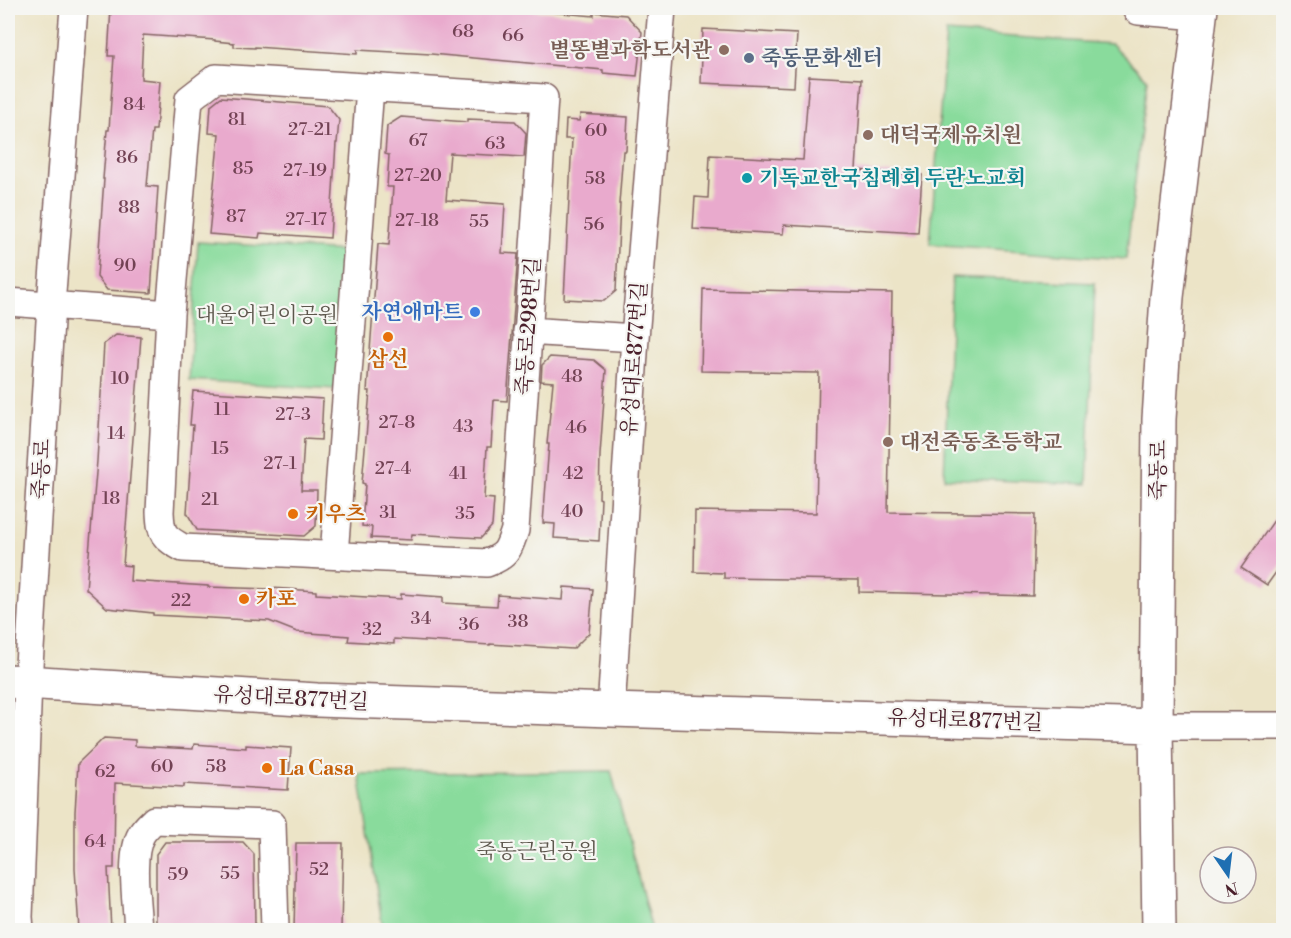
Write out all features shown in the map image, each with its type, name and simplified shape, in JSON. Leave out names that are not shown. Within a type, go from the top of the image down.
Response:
[{"type":"street","name":"죽동로","points":[[20,930],[18,682],[74,8]]},
{"type":"street","name":"유성대로877번길","points":[[610,711],[635,338],[662,8]]},
{"type":"street","name":"죽동로","points":[[1139,8],[1201,10],[1167,297],[1159,419],[1156,726],[1159,930]]},
{"type":"street","name":"죽동로298번길","points":[[216,78],[544,98],[514,530],[508,550],[496,559],[487,563],[183,548],[169,540],[161,530],[160,512],[171,314],[189,99],[216,78]]},
{"type":"street","points":[[334,555],[370,88]]},
{"type":"street","points":[[8,302],[171,314]]},
{"type":"street","points":[[527,331],[635,338]]},
{"type":"street","name":"유성대로877번길","points":[[18,682],[317,700],[610,711],[1156,726],[1284,726]]},
{"type":"street","points":[[138,930],[135,854],[141,835],[154,820],[272,824],[275,930]]},
{"type":"green space","points":[[946,32],[1112,44],[1147,79],[1126,259],[930,244]]},
{"type":"green space","name":"대울어린이공원","points":[[198,242],[346,251],[336,389],[189,380]]},
{"type":"green space","points":[[952,277],[1095,283],[1087,484],[944,478]]},
{"type":"green space","name":"죽동근린공원","points":[[611,771],[652,930],[383,930],[359,774]]},
{"type":"building","points":[[111,8],[504,8],[594,16],[594,12],[626,15],[642,32],[637,76],[603,73],[603,70],[431,54],[357,50],[357,54],[234,47],[234,43],[215,40],[143,35],[141,79],[160,81],[156,130],[152,130],[147,186],[158,187],[151,293],[107,290],[97,277],[114,56],[108,56]]},
{"type":"building","name":"죽동문화센터","points":[[703,29],[797,34],[794,87],[701,83]]},
{"type":"building","points":[[809,76],[862,79],[856,170],[922,175],[918,233],[784,225],[783,234],[693,229],[695,197],[708,198],[710,155],[803,160]]},
{"type":"building","points":[[221,97],[328,106],[339,120],[330,238],[260,233],[259,238],[209,234],[219,134],[209,133],[211,105]]},
{"type":"building","points":[[580,114],[628,117],[619,204],[616,291],[604,301],[564,299],[572,139],[565,139],[566,120],[579,121]]},
{"type":"building","points":[[401,117],[467,122],[467,119],[515,121],[526,133],[524,157],[450,153],[446,200],[505,204],[502,253],[518,254],[507,401],[494,400],[491,447],[487,447],[484,498],[494,499],[492,526],[481,538],[412,534],[411,540],[371,538],[372,527],[362,526],[365,484],[362,483],[370,391],[367,391],[378,244],[389,245],[393,187],[387,187],[389,155],[385,154],[387,126]]},
{"type":"building","points":[[703,289],[892,293],[888,512],[1035,514],[1033,596],[859,592],[859,580],[724,578],[724,573],[694,572],[695,511],[816,513],[819,373],[701,371]]},
{"type":"building","points":[[116,335],[141,337],[123,565],[131,566],[130,581],[208,587],[272,588],[316,591],[316,594],[401,599],[401,594],[443,597],[443,603],[497,606],[498,595],[563,600],[564,587],[593,589],[589,633],[573,649],[394,639],[394,644],[348,641],[349,636],[297,632],[269,621],[153,615],[153,613],[107,608],[86,589],[104,344]]},
{"type":"building","points":[[550,357],[594,360],[606,370],[600,455],[599,541],[554,538],[555,524],[543,523],[553,382],[541,381],[542,365]]},
{"type":"building","points":[[193,391],[323,399],[321,440],[304,439],[301,490],[317,490],[316,526],[304,536],[197,530],[187,513]]},
{"type":"building","points":[[1284,506],[1284,561],[1267,585],[1241,568]]},
{"type":"building","points":[[104,738],[135,740],[135,746],[193,749],[194,744],[246,748],[246,745],[291,748],[288,790],[115,783],[114,868],[108,868],[111,930],[79,930],[75,869],[78,763]]},
{"type":"building","points":[[165,842],[243,842],[254,854],[255,926],[243,926],[243,930],[156,930],[156,854]]},
{"type":"building","points":[[296,843],[343,843],[341,930],[294,930]]},
{"type":"place","name":"별똥별과학도서관","points":[[724,50]]},
{"type":"place","name":"죽동문화센터","points":[[749,58]]},
{"type":"place","name":"대덕국제유치원","points":[[868,135]]},
{"type":"place","name":"기독교한국침례회 두란노교회","points":[[747,178]]},
{"type":"place","name":"자연애마트","points":[[475,312]]},
{"type":"place","name":"삼선","points":[[388,337]]},
{"type":"place","name":"대전죽동초등학교","points":[[888,442]]},
{"type":"place","name":"키우츠","points":[[293,514]]},
{"type":"place","name":"카포","points":[[244,599]]},
{"type":"place","name":"La Casa","points":[[267,768]]}]
